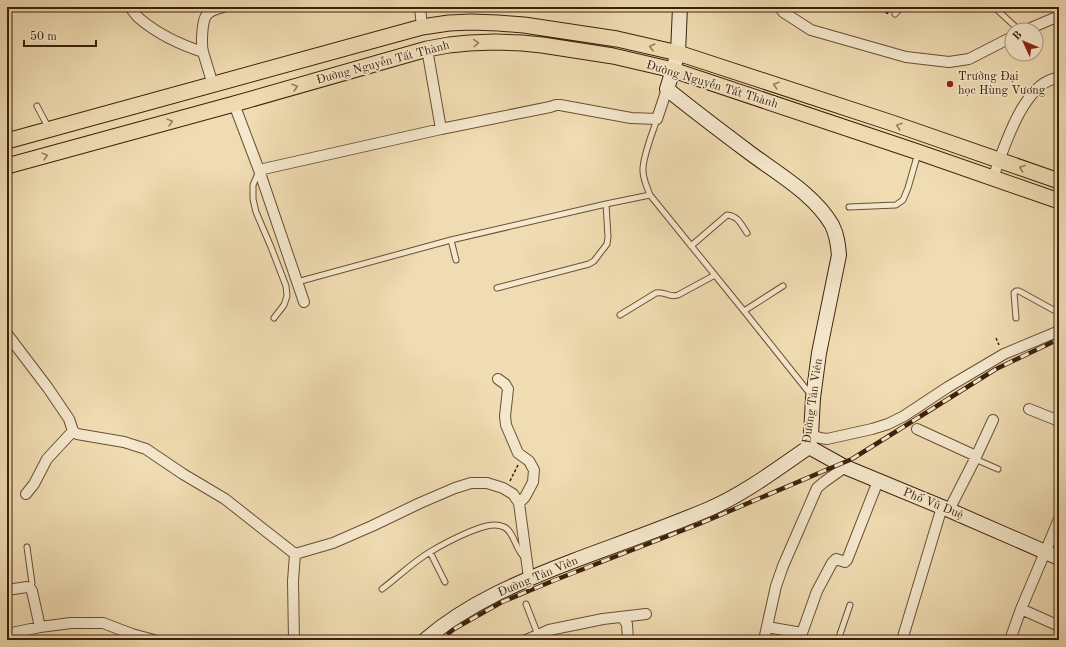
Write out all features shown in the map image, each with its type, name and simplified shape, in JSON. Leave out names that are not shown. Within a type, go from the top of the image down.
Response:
[{"type":"main road","name":"Đường Nguyễn Tất Thành","points":[[7,141],[422,27],[471,22],[498,23],[524,25],[617,39],[678,53],[781,86],[1059,181]]},
{"type":"main road","name":"Đường Nguyễn Tất Thành","points":[[7,166],[427,49],[448,45],[495,42],[542,45],[613,56],[673,70],[1059,201]]},
{"type":"street","points":[[130,7],[140,18],[160,32],[188,47],[203,52]]},
{"type":"street","points":[[213,85],[201,44],[205,16],[211,11],[223,7]]},
{"type":"street","points":[[420,7],[422,27]]},
{"type":"street","points":[[259,170],[441,129],[560,105],[631,118],[657,119],[678,53],[680,7]]},
{"type":"street","points":[[780,7],[783,12],[811,30],[901,55],[949,62],[969,59],[1004,41]]},
{"type":"street","points":[[1044,22],[1059,16]]},
{"type":"street","points":[[427,49],[441,129]]},
{"type":"street","points":[[993,178],[1006,142],[1027,99],[1038,87],[1053,79],[1059,78]]},
{"type":"street","name":"Đường Tản Viên","points":[[425,640],[447,622],[486,599],[529,578],[669,526],[722,503],[771,473],[810,441],[813,398],[819,353],[827,321],[839,255],[838,239],[831,225],[819,208],[804,192],[724,134],[667,89]]},
{"type":"street","points":[[234,104],[259,170],[304,302]]},
{"type":"street","points":[[810,441],[820,438],[827,439],[888,424],[904,416],[948,387],[1004,354],[1059,331]]},
{"type":"street","points":[[7,334],[48,388],[69,419],[73,431],[77,434],[124,442],[146,450],[225,499],[295,554]]},
{"type":"street","points":[[498,378],[508,389],[504,416],[506,425],[518,453],[529,461],[534,470],[533,482],[525,497],[519,503]]},
{"type":"street","points":[[1029,409],[1059,421]]},
{"type":"street","points":[[902,640],[946,508],[976,458],[993,420]]},
{"type":"street","points":[[917,429],[976,458]]},
{"type":"street","points":[[26,494],[34,484],[47,459],[73,431]]},
{"type":"street","name":"Phố Vũ Duệ","points":[[810,441],[845,468],[946,508],[1059,558]]},
{"type":"street","points":[[764,640],[776,586],[783,566],[817,488],[845,468]]},
{"type":"street","points":[[767,627],[804,636],[817,591],[832,563],[836,560],[845,562],[847,560],[878,481]]},
{"type":"street","points":[[295,554],[333,543],[455,488],[471,484],[487,483],[503,488],[513,494],[519,503],[529,578]]},
{"type":"street","points":[[1010,640],[1021,609],[1059,519]]},
{"type":"street","points":[[294,640],[293,581],[295,554]]},
{"type":"street","points":[[7,590],[27,587],[32,590],[40,627]]},
{"type":"street","points":[[1021,609],[1059,626]]},
{"type":"street","points":[[526,640],[549,630],[603,619],[646,614]]},
{"type":"street","points":[[622,617],[627,624],[628,640]]},
{"type":"street","points":[[7,634],[40,627],[71,623],[103,623],[132,634],[154,640]]},
{"type":"lane","points":[[895,14],[901,7]]},
{"type":"lane","points":[[994,7],[1010,22]]},
{"type":"lane","points":[[37,106],[50,130]]},
{"type":"lane","points":[[657,119],[643,164],[644,181],[650,195],[813,398]]},
{"type":"lane","points":[[849,207],[896,205],[902,200],[908,188],[918,152]]},
{"type":"lane","points":[[259,170],[253,184],[253,198],[256,212],[272,247],[287,291],[284,304],[274,318]]},
{"type":"lane","points":[[297,282],[451,240],[650,195]]},
{"type":"lane","points":[[497,288],[590,264],[594,261],[607,244],[606,204]]},
{"type":"lane","points":[[691,246],[727,215],[737,218],[747,233]]},
{"type":"lane","points":[[451,240],[456,260]]},
{"type":"lane","points":[[620,315],[656,293],[661,292],[673,297],[715,275]]},
{"type":"lane","points":[[744,311],[783,286]]},
{"type":"lane","points":[[1016,318],[1014,293],[1016,291],[1019,291],[1059,313]]},
{"type":"lane","points":[[976,458],[998,469]]},
{"type":"lane","points":[[382,589],[430,552],[453,539],[480,527],[503,527],[509,530],[518,551],[527,560]]},
{"type":"lane","points":[[27,548],[32,583],[30,588]]},
{"type":"lane","points":[[430,552],[445,582]]},
{"type":"lane","points":[[526,604],[538,635]]},
{"type":"lane","points":[[838,640],[850,605]]},
{"type":"path","points":[[506,490],[518,465]]},
{"type":"railway","points":[[440,640],[454,629],[502,602],[699,524],[852,459],[996,369],[1059,339]]},
{"type":"place","name":"Trường Đại học Hùng Vương","points":[[950,84]]}]
